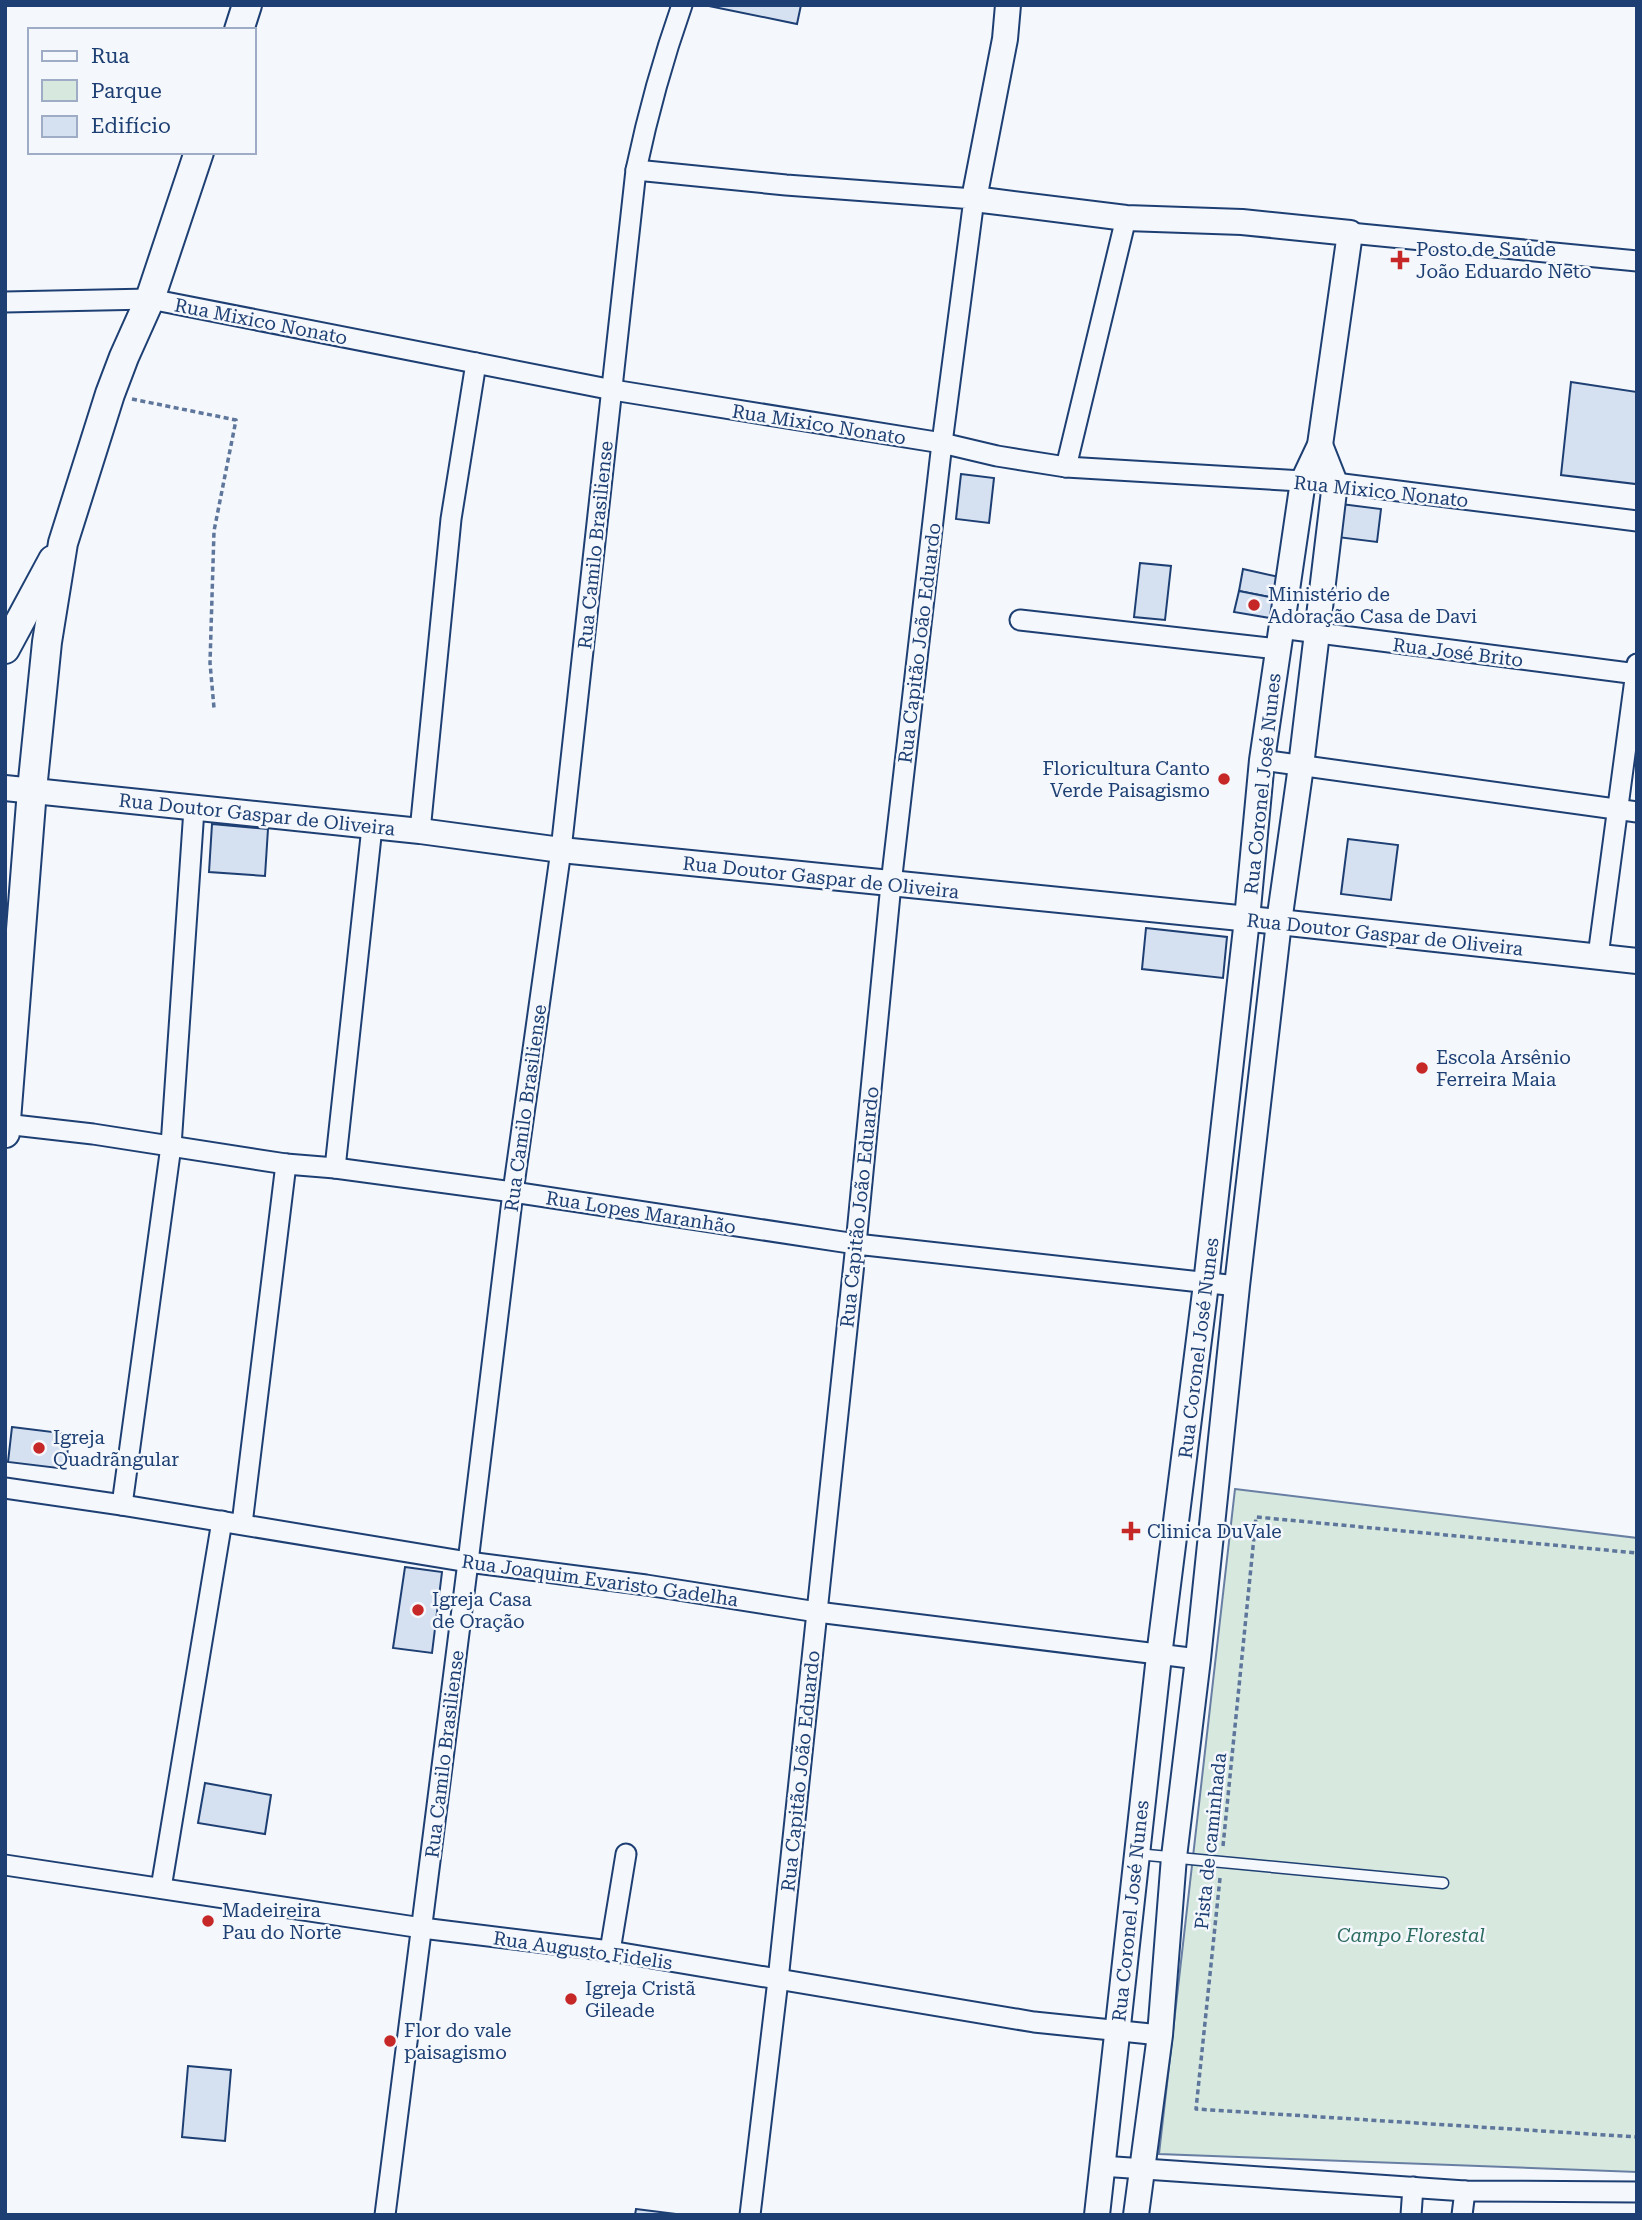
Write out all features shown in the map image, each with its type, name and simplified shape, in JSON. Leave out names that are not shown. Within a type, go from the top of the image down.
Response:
[{"type":"main road","points":[[240,28],[247,5]]},
{"type":"main road","points":[[5,1133],[19,789],[63,543],[110,394],[150,299],[198,154]]},
{"type":"main road","points":[[5,649],[63,543]]},
{"type":"street","name":"Rua Camilo Brasiliense","points":[[385,2215],[513,1192],[561,850],[636,170],[653,94],[682,5]]},
{"type":"street","points":[[974,199],[1005,39],[1008,5]]},
{"type":"street","points":[[636,170],[786,185],[974,199],[1126,218],[1242,222],[1637,261]]},
{"type":"street","name":"Rua Capitão João Eduardo","points":[[750,2215],[778,1980],[856,1244],[891,884],[942,443],[974,199]]},
{"type":"street","points":[[1066,467],[1126,218]]},
{"type":"street","points":[[1335,483],[1320,445],[1350,233]]},
{"type":"street","name":"Rua Mixico Nonato","points":[[5,302],[150,299],[613,390],[942,443],[997,456],[1066,467],[1335,483],[1637,522]]},
{"type":"street","points":[[419,831],[452,519],[476,363]]},
{"type":"street","name":"Rua Coronel José Nunes","points":[[1097,2215],[1159,1656],[1206,1284],[1262,760],[1303,481],[1320,445]]},
{"type":"street","name":"Rua Coronel José Nunes","points":[[1136,2215],[1160,2035],[1174,1857],[1198,1659],[1237,1286],[1279,922],[1335,483]]},
{"type":"street","name":"Rua José Brito","points":[[1020,620],[1279,638],[1316,634],[1636,670]]},
{"type":"street","points":[[1598,956],[1627,811],[1636,670]]},
{"type":"street","points":[[1262,760],[1627,811]]},
{"type":"street","name":"Rua Doutor Gaspar de Oliveira","points":[[19,789],[419,831],[561,850],[1637,961]]},
{"type":"street","points":[[122,1505],[171,1146],[194,809]]},
{"type":"street","points":[[335,1168],[372,827]]},
{"type":"street","name":"Rua Lopes Maranhão","points":[[6,1124],[93,1134],[286,1164],[513,1192],[856,1244],[1237,1286]]},
{"type":"street","points":[[242,1524],[286,1164]]},
{"type":"street","name":"Rua Joaquim Evaristo Gadelha","points":[[5,1488],[468,1562],[646,1585],[817,1612],[1198,1659]]},
{"type":"street","points":[[161,1888],[222,1521]]},
{"type":"street","points":[[610,1951],[626,1854]]},
{"type":"street","name":"Rua Augusto Fidelis","points":[[5,1865],[422,1928],[610,1951],[1034,2022],[1160,2035]]},
{"type":"street","points":[[1101,2166],[1465,2191],[1637,2192]]},
{"type":"street","points":[[1411,2215],[1413,2187]]},
{"type":"street","points":[[1462,2215],[1465,2191]]},
{"type":"lane","points":[[1137,1854],[1443,1883]]},
{"type":"path","points":[[110,394],[236,419],[214,531],[210,663],[214,708]]},
{"type":"path","name":"Pista de caminhada","points":[[1637,1553],[1256,1517],[1196,2109],[1637,2137]]},
{"type":"green space","name":"Campo Florestal","points":[[1235,1489],[1637,1538],[1637,2172],[1159,2154]]},
{"type":"building","points":[[704,5],[801,5],[797,24]]},
{"type":"building","points":[[1571,382],[1637,392],[1636,484],[1561,475]]},
{"type":"building","points":[[961,474],[994,478],[989,523],[956,519]]},
{"type":"building","points":[[1341,504],[1381,509],[1377,542],[1337,537]]},
{"type":"building","points":[[1140,563],[1171,566],[1165,620],[1134,617]]},
{"type":"building","points":[[1243,569],[1279,577],[1274,598],[1239,591]]},
{"type":"building","name":"Ministério de Adoração Casa de Davi","points":[[1239,591],[1274,598],[1270,618],[1234,612]]},
{"type":"building","points":[[212,824],[268,829],[265,876],[209,872]]},
{"type":"building","points":[[1348,839],[1398,845],[1391,900],[1341,894]]},
{"type":"building","points":[[1146,928],[1227,937],[1223,978],[1142,969]]},
{"type":"building","name":"Igreja Quadrãngular","points":[[12,1427],[69,1434],[66,1469],[8,1462]]},
{"type":"building","name":"Igreja Casa de Oração","points":[[405,1567],[442,1572],[432,1653],[393,1648]]},
{"type":"building","points":[[205,1783],[271,1795],[265,1834],[198,1823]]},
{"type":"building","points":[[188,2066],[231,2070],[225,2141],[182,2137]]},
{"type":"building","points":[[636,2209],[684,2215],[635,2215]]},
{"type":"place","name":"Posto de Saúde João Eduardo Neto","points":[[1400,260]]},
{"type":"place","name":"Ministério de Adoração Casa de Davi","points":[[1254,605]]},
{"type":"place","name":"Floricultura Canto Verde Paisagismo","points":[[1224,779]]},
{"type":"place","name":"Escola Arsênio Ferreira Maia","points":[[1422,1068]]},
{"type":"place","name":"Igreja Quadrãngular","points":[[39,1448]]},
{"type":"place","name":"Clinica DuVale","points":[[1131,1531]]},
{"type":"place","name":"Igreja Casa de Oração","points":[[418,1610]]},
{"type":"place","name":"Madeireira Pau do Norte","points":[[208,1921]]},
{"type":"place","name":"Igreja Cristã Gileade","points":[[571,1999]]},
{"type":"place","name":"Flor do vale paisagismo","points":[[390,2041]]}]
